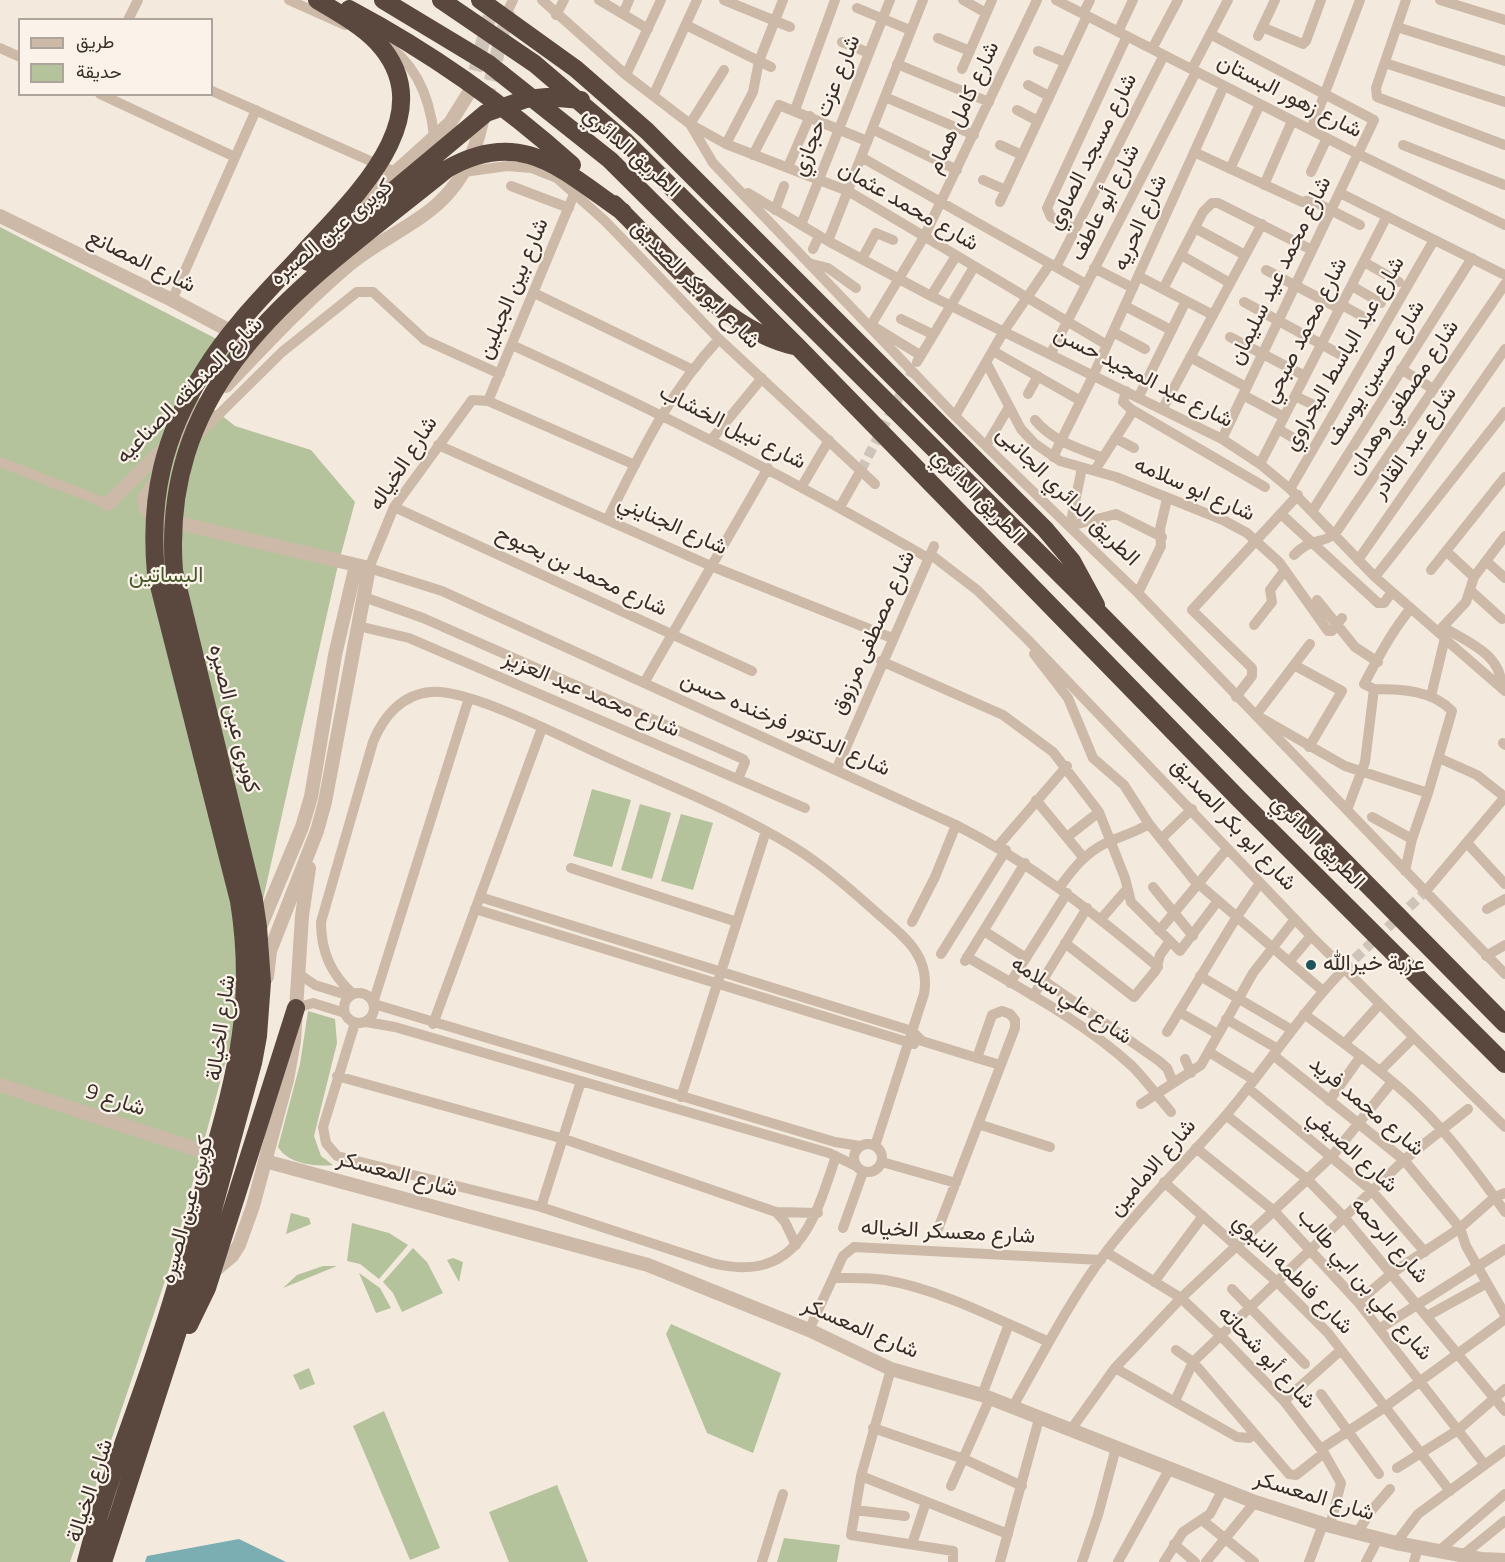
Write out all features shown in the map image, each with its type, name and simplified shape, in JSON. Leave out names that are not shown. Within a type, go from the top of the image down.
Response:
[{"type":"highway","points":[[317,0],[395,33],[467,81],[564,157],[623,212],[692,282],[723,309],[775,342],[798,348]]},
{"type":"highway","name":"الطريق الدائري","points":[[383,0],[489,64],[610,160],[798,348],[1232,792],[1505,1064]]},
{"type":"highway","name":"الطريق الدائري","points":[[441,0],[535,64],[624,140],[1100,614],[1505,1024]]},
{"type":"highway","points":[[488,1],[576,69],[647,131],[1045,529],[1083,577],[1100,614]]},
{"type":"highway","name":"كوبرى عين الصيره","points":[[86,1562],[115,1464],[160,1339],[232,1086],[243,1035],[245,955],[239,901],[161,600],[154,548],[154,521],[161,468],[178,418],[203,371],[250,309],[372,178],[388,149],[398,118],[400,98],[397,78],[389,59],[377,42],[334,6]]},
{"type":"highway","points":[[250,309],[486,113],[526,99],[569,98],[610,109],[647,131]]},
{"type":"highway","name":"كوبرى عين الصيره","points":[[103,1562],[176,1343],[253,1063],[258,1036],[262,982],[254,900],[174,571],[172,524],[176,496],[195,427],[210,396],[233,361],[281,307],[438,176],[463,160],[498,151],[534,155],[567,172],[623,212]]},
{"type":"highway","points":[[176,1343],[194,1317],[207,1288],[296,1008]]},
{"type":"street","points":[[129,18],[138,0]]},
{"type":"street","points":[[289,0],[369,34],[390,47],[409,64],[423,86],[432,110],[434,136]]},
{"type":"street","points":[[542,0],[556,15],[653,96],[697,0]]},
{"type":"street","points":[[556,15],[564,0]]},
{"type":"street","points":[[599,0],[648,28]]},
{"type":"street","points":[[623,14],[629,0]]},
{"type":"street","points":[[626,75],[661,0]]},
{"type":"street","points":[[724,0],[790,27]]},
{"type":"street","points":[[726,144],[753,92],[759,61],[783,0]]},
{"type":"street","points":[[795,110],[835,0]]},
{"type":"street","name":"شارع عزت حجازي","points":[[801,225],[890,0]]},
{"type":"street","points":[[813,249],[823,238],[848,191],[923,0]]},
{"type":"street","points":[[963,0],[986,14]]},
{"type":"street","points":[[962,69],[992,0]]},
{"type":"street","name":"شارع كامل همام","points":[[872,325],[924,237],[1037,0]]},
{"type":"street","name":"شارع زهور البستان","points":[[1056,0],[1358,154],[1505,225]]},
{"type":"street","points":[[1000,202],[1065,62],[1090,0]]},
{"type":"street","points":[[1075,229],[1051,217],[1047,208],[1122,34],[1133,0]]},
{"type":"street","points":[[1152,49],[1178,0]]},
{"type":"street","name":"شارع أبو عاطف","points":[[1051,353],[1228,0]]},
{"type":"street","points":[[1275,0],[1260,31],[1303,44],[1321,0]]},
{"type":"street","points":[[1311,130],[1360,0]]},
{"type":"street","points":[[1406,0],[1376,88],[1381,100],[1505,145]]},
{"type":"street","points":[[1442,0],[1505,20]]},
{"type":"street","points":[[1477,11],[1480,0]]},
{"type":"street","points":[[857,8],[910,30]]},
{"type":"street","points":[[686,25],[771,67]]},
{"type":"street","points":[[1397,27],[1505,61]]},
{"type":"street","points":[[1210,34],[1325,94]]},
{"type":"street","points":[[938,38],[970,51]]},
{"type":"street","points":[[842,42],[869,53]]},
{"type":"street","points":[[0,48],[18,56]]},
{"type":"street","points":[[1038,51],[1065,62]]},
{"type":"street","name":"شارع مسجد الصاوي","points":[[1004,331],[1053,265],[1075,229],[1164,55]]},
{"type":"street","points":[[1385,63],[1505,102]]},
{"type":"street","points":[[897,64],[989,102]]},
{"type":"street","points":[[690,124],[724,70]]},
{"type":"street","points":[[1028,85],[1049,96]]},
{"type":"street","name":"شارع الحريه","points":[[1094,376],[1224,86]]},
{"type":"street","points":[[213,91],[393,171]]},
{"type":"street","name":"شارع المنطقه الصناعيه","points":[[228,330],[393,171],[458,114],[470,91]]},
{"type":"street","name":"شارع محمد عيد سليمان","points":[[1222,439],[1374,120],[1325,94]]},
{"type":"street","points":[[104,96],[235,158]]},
{"type":"street","name":"شارع محمد عثمان","points":[[653,96],[690,124],[726,144],[848,191],[1107,345]]},
{"type":"street","points":[[885,97],[974,135]]},
{"type":"street","name":"شارع المنطقه الصناعيه","points":[[108,504],[164,460],[262,348],[351,263],[439,203],[464,172],[476,145],[486,101]]},
{"type":"street","points":[[753,155],[776,107],[783,104],[867,141]]},
{"type":"street","points":[[1230,169],[1260,104]]},
{"type":"street","points":[[172,300],[256,110]]},
{"type":"street","points":[[1017,110],[1038,121]]},
{"type":"street","points":[[788,167],[810,116]]},
{"type":"street","points":[[1264,185],[1292,120]]},
{"type":"street","name":"الطريق الدائري الجانبى","points":[[690,124],[707,154],[730,182],[872,325],[956,416],[1138,593],[1405,871],[1427,890],[1505,974]]},
{"type":"street","points":[[872,129],[957,170]]},
{"type":"street","points":[[1311,172],[1327,138]]},
{"type":"street","points":[[1000,145],[1022,155]]},
{"type":"street","points":[[1403,145],[1505,185]]},
{"type":"street","points":[[1194,152],[1302,202],[1311,200],[1360,225]]},
{"type":"street","points":[[861,157],[1086,284]]},
{"type":"street","name":"شارع ابو بكر الصديق","points":[[464,172],[507,166],[532,168],[557,178],[575,192],[719,339],[875,484]]},
{"type":"street","points":[[983,180],[1006,190]]},
{"type":"street","name":"شارع عبد المجيد حسن","points":[[730,182],[823,238],[931,296],[1139,396],[1222,439],[1260,464],[1294,492],[1375,577],[1442,633],[1503,689]]},
{"type":"street","points":[[511,186],[569,208]]},
{"type":"street","points":[[775,210],[784,186]]},
{"type":"street","name":"شارع بين الجبلين","points":[[488,401],[575,192]]},
{"type":"street","points":[[1340,193],[1505,275]]},
{"type":"street","points":[[1163,289],[1206,207],[1212,203],[1218,203],[1312,250]]},
{"type":"street","name":"شارع المصانع","points":[[0,216],[172,300],[262,348]]},
{"type":"street","name":"شارع محمد صبحي","points":[[1260,464],[1387,216]]},
{"type":"street","points":[[1163,408],[1262,224]]},
{"type":"street","points":[[1195,228],[1245,255]]},
{"type":"street","points":[[862,259],[876,233],[893,240]]},
{"type":"street","name":"شارع عبد الباسط البحراوي","points":[[1236,697],[1252,676],[1252,668],[1192,610],[1281,514],[1434,240]]},
{"type":"street","points":[[1181,255],[1230,283]]},
{"type":"street","points":[[931,296],[956,256]]},
{"type":"street","name":"شارع حسين يوسف","points":[[1313,510],[1472,258]]},
{"type":"street","points":[[1364,262],[1399,282]]},
{"type":"street","points":[[812,264],[828,268],[856,288]]},
{"type":"street","points":[[913,370],[932,334],[974,267]]},
{"type":"street","points":[[1094,268],[1133,288]]},
{"type":"street","points":[[1266,270],[1369,320]]},
{"type":"street","points":[[1138,276],[1213,315]]},
{"type":"street","name":"شارع مصطفي وهدان","points":[[1335,534],[1505,284]]},
{"type":"street","points":[[1352,286],[1381,303]]},
{"type":"street","points":[[362,567],[153,517],[145,507],[145,493],[164,460],[282,352],[357,292],[365,290],[379,297],[430,344],[500,374]]},
{"type":"street","points":[[534,293],[691,369]]},
{"type":"street","points":[[1139,396],[1186,301]]},
{"type":"street","points":[[1244,302],[1343,356]]},
{"type":"street","points":[[1125,306],[1172,330]]},
{"type":"street","points":[[901,319],[932,334]]},
{"type":"street","points":[[872,325],[920,356]]},
{"type":"street","points":[[956,416],[1004,331]]},
{"type":"street","points":[[1113,332],[1145,349]]},
{"type":"street","points":[[1230,337],[1305,376]]},
{"type":"street","points":[[608,519],[662,413],[691,369],[719,339]]},
{"type":"street","name":"شارع نبيل الخشاب","points":[[512,345],[662,413],[931,553]]},
{"type":"street","name":"شارع عبد القادر","points":[[1358,560],[1505,349]]},
{"type":"street","points":[[993,351],[1081,401]]},
{"type":"street","points":[[1190,357],[1284,417]]},
{"type":"street","name":"شارع ابو سلامه","points":[[986,362],[1021,429],[1034,443],[1053,457],[1082,468],[1095,470],[1223,520],[1257,540],[1313,602],[1328,632],[1339,618]]},
{"type":"street","points":[[1401,369],[1433,389]]},
{"type":"street","points":[[1028,394],[1038,376]]},
{"type":"street","points":[[1053,457],[1094,376]]},
{"type":"street","points":[[712,439],[762,378]]},
{"type":"street","points":[[1126,391],[1123,402],[1131,409],[1265,488]]},
{"type":"street","points":[[1295,396],[1318,407]]},
{"type":"street","name":"شارع الخياله","points":[[362,567],[394,507],[472,400],[488,401]]},
{"type":"street","points":[[488,401],[635,465]]},
{"type":"street","points":[[986,446],[1009,407]]},
{"type":"street","points":[[1095,470],[1131,409]]},
{"type":"street","points":[[1375,577],[1505,412]]},
{"type":"street","points":[[1035,420],[1048,433],[1061,441],[1103,458]]},
{"type":"street","points":[[1278,429],[1302,443]]},
{"type":"street","points":[[1115,438],[1134,448]]},
{"type":"street","points":[[802,486],[829,440]]},
{"type":"street","name":"شارع الجنايني","points":[[438,445],[711,566],[892,638]]},
{"type":"street","points":[[0,462],[108,504]]},
{"type":"street","points":[[644,683],[768,468]]},
{"type":"street","points":[[1082,468],[1070,526],[1116,514],[1162,537]]},
{"type":"street","points":[[840,507],[861,470]]},
{"type":"street","points":[[1431,570],[1505,477]]},
{"type":"street","points":[[1138,593],[1161,546],[1160,529],[1167,498]]},
{"type":"street","name":"شارع محمد بن بحبوح","points":[[394,507],[752,671]]},
{"type":"street","points":[[1281,514],[1378,603],[1383,603],[1392,592]]},
{"type":"street","points":[[1294,555],[1311,542],[1327,539],[1335,534]]},
{"type":"street","points":[[1431,696],[1442,633],[1466,603],[1472,592],[1474,577],[1505,536]]},
{"type":"street","points":[[1446,551],[1474,577]]},
{"type":"street","name":"شارع ابو بكر الصديق","points":[[931,553],[977,590],[1029,640],[1311,936],[1505,1127]]},
{"type":"street","name":"شارع مصطفى مرزوق","points":[[837,768],[881,661],[931,553]]},
{"type":"street","points":[[1486,561],[1505,578]]},
{"type":"street","name":"شارع الخيالة","points":[[108,1562],[201,1282],[260,1046],[270,951],[317,831],[343,712],[364,597],[362,567]]},
{"type":"street","name":"شارع الخيالة","points":[[90,1562],[195,1235],[217,1156],[245,1044],[254,945],[261,923],[302,827],[318,764],[330,681],[362,567]]},
{"type":"street","name":"شارع الدكتور فرخنده حسن","points":[[362,567],[442,591],[837,768],[1002,848],[1087,908],[1158,967]]},
{"type":"street","points":[[1254,625],[1272,602],[1269,591],[1285,570]]},
{"type":"street","points":[[1472,592],[1503,619]]},
{"type":"street","points":[[364,597],[423,618],[743,759],[745,762],[738,779]]},
{"type":"street","points":[[1313,602],[1339,618],[1355,647],[1377,662]]},
{"type":"street","points":[[1405,871],[1412,839],[1452,714],[1450,708],[1431,696],[1374,689],[1364,684],[1392,632],[1411,608]]},
{"type":"street","name":"شارع محمد عبد العزيز","points":[[358,626],[410,639],[805,808]]},
{"type":"street","points":[[1029,640],[1036,657],[1068,698],[1088,751],[1124,785],[1149,824],[1198,885],[1323,991]]},
{"type":"street","points":[[1310,644],[1256,715],[1309,747],[1361,773],[1428,793]]},
{"type":"street","points":[[881,661],[1003,715],[1037,738],[1067,766],[1099,812],[1131,902],[1182,951],[1217,902]]},
{"type":"street","points":[[1294,665],[1338,687],[1342,694],[1309,747]]},
{"type":"street","points":[[330,681],[336,686],[348,683]]},
{"type":"street","points":[[1347,810],[1367,750],[1374,689]]},
{"type":"street","points":[[352,995],[328,961],[323,948],[321,921],[378,730],[394,708],[417,695],[445,692],[469,698],[542,728],[766,831],[827,870],[915,948],[925,969],[926,986],[875,1146]]},
{"type":"street","points":[[469,698],[373,1004],[373,1014],[360,1022],[337,1077],[323,1127],[326,1143],[337,1156],[541,1207],[723,1266],[744,1267],[764,1263],[796,1245],[807,1233],[818,1213],[836,1156]]},
{"type":"street","points":[[325,712],[334,705],[343,712]]},
{"type":"street","points":[[433,1024],[542,728]]},
{"type":"street","points":[[1427,890],[1505,797],[1477,775],[1439,758]]},
{"type":"street","points":[[941,954],[1002,848],[1036,800],[1067,766]]},
{"type":"street","points":[[1036,800],[1083,857]]},
{"type":"street","points":[[1161,839],[1192,809]]},
{"type":"street","points":[[1067,837],[1099,812]]},
{"type":"street","points":[[1372,818],[1412,839]]},
{"type":"street","points":[[1010,983],[1083,857],[1149,824]]},
{"type":"street","points":[[912,922],[956,825]]},
{"type":"street","points":[[201,1282],[232,1256],[240,1245],[289,1071],[304,900],[317,831]]},
{"type":"street","points":[[681,1097],[766,831]]},
{"type":"street","points":[[1467,843],[1503,879]]},
{"type":"street","points":[[1159,931],[1227,849]]},
{"type":"street","points":[[1025,863],[984,931],[1026,958]]},
{"type":"street","points":[[571,868],[737,922]]},
{"type":"street","points":[[1167,1032],[1236,918],[1260,883]]},
{"type":"street","points":[[1153,887],[1194,936]]},
{"type":"street","points":[[1101,919],[1127,889]]},
{"type":"street","points":[[480,897],[912,1031],[922,1041]]},
{"type":"street","points":[[1487,909],[1505,899]]},
{"type":"street","points":[[1033,996],[1087,908]]},
{"type":"street","points":[[475,909],[908,1043],[922,1041],[1000,1065]]},
{"type":"street","points":[[1141,1104],[1201,1065],[1238,999],[1295,919]]},
{"type":"street","name":"شارع علي سلامه","points":[[984,931],[966,959],[1033,996],[1107,1046],[1134,1068],[1171,1112]]},
{"type":"street","points":[[1289,963],[1311,936]]},
{"type":"street","points":[[1065,943],[1134,997],[1158,967],[1160,955],[1170,941]]},
{"type":"street","points":[[1488,955],[1505,945]]},
{"type":"street","name":"شارع الامامين","points":[[1012,1408],[1049,1342],[1103,1256],[1164,1182],[1226,1115],[1304,1014],[1344,969]]},
{"type":"street","points":[[296,1008],[313,1003],[345,1013],[360,1022],[396,1027],[836,1156],[859,1169],[877,1170],[882,1162],[881,1151],[867,1143],[860,1146],[835,1142],[433,1024],[373,1004],[367,996],[352,995],[315,985],[299,974]]},
{"type":"street","points":[[1200,976],[1292,1030]]},
{"type":"street","points":[[1043,980],[1159,1061],[1167,1068],[1173,1082]]},
{"type":"street","points":[[345,1013],[345,1004],[352,995]]},
{"type":"street","points":[[1345,1043],[1379,1005]]},
{"type":"street","points":[[938,1229],[1016,1024],[1013,1017],[1002,1011],[990,1018],[977,1058]]},
{"type":"street","points":[[1179,1012],[1218,1034]]},
{"type":"street","points":[[1304,1014],[1380,1071],[1441,1130],[1500,1195],[1505,1212]]},
{"type":"street","name":"شارع محمد فريد","points":[[1226,1019],[1275,1052],[1329,1101],[1404,1160],[1460,1228],[1505,1317]]},
{"type":"street","points":[[1380,1071],[1413,1038]]},
{"type":"street","name":"شارع الصيفي","points":[[1209,1052],[1251,1084],[1372,1191],[1425,1252]]},
{"type":"street","points":[[1329,1101],[1361,1056]]},
{"type":"street","points":[[1185,1059],[1191,1072]]},
{"type":"street","points":[[578,1066],[582,1081]]},
{"type":"street","points":[[541,1207],[582,1081],[592,1071]]},
{"type":"street","points":[[337,1077],[564,1139],[776,1212],[818,1213]]},
{"type":"street","points":[[1070,1431],[1115,1368],[1181,1298],[1332,1156],[1392,1082]]},
{"type":"street","name":"شارع 9","points":[[0,1085],[217,1156]]},
{"type":"street","points":[[1174,1401],[1193,1362],[1220,1335],[1404,1160],[1468,1109]]},
{"type":"street","name":"شارع الرحمه","points":[[1226,1115],[1307,1179],[1344,1217],[1505,1411]]},
{"type":"street","points":[[978,1124],[1050,1147]]},
{"type":"street","points":[[843,1228],[859,1169],[853,1158],[860,1146]]},
{"type":"street","name":"شارع علي بن ابي طالب","points":[[1196,1148],[1274,1211],[1358,1302],[1485,1465]]},
{"type":"street","name":"شارع المعسكر","points":[[265,1161],[615,1254],[675,1275],[809,1330],[891,1369],[986,1397],[1255,1502],[1396,1544],[1497,1561]]},
{"type":"street","points":[[882,1162],[956,1183]]},
{"type":"street","name":"شارع فاطمه النبوي","points":[[1164,1182],[1276,1281],[1341,1350],[1450,1491]]},
{"type":"street","points":[[1358,1302],[1392,1273],[1460,1228],[1500,1195]]},
{"type":"street","points":[[776,1212],[785,1221],[796,1245]]},
{"type":"street","points":[[1154,1282],[1203,1216]]},
{"type":"street","name":"شارع معسكر الخياله","points":[[809,1330],[843,1256],[854,1247],[1103,1256]]},
{"type":"street","points":[[1379,1329],[1505,1249]]},
{"type":"street","name":"شارع أبو شحاته","points":[[1103,1256],[1181,1298],[1284,1401],[1322,1451],[1342,1487],[1309,1562]]},
{"type":"street","points":[[834,1278],[867,1278],[899,1283],[1010,1324],[1049,1342]]},
{"type":"street","points":[[1427,1316],[1486,1283]]},
{"type":"street","points":[[1232,1290],[1305,1364]]},
{"type":"street","points":[[1176,1350],[1193,1362],[1292,1475],[1349,1430],[1385,1407],[1505,1317]]},
{"type":"street","points":[[951,1486],[964,1459],[1010,1324]]},
{"type":"street","points":[[1284,1401],[1341,1350]]},
{"type":"street","points":[[1115,1368],[1237,1437],[1249,1438],[1254,1434]]},
{"type":"street","points":[[891,1369],[861,1476],[850,1535],[953,1551],[953,1562]]},
{"type":"street","points":[[1398,1468],[1458,1430],[1505,1389]]},
{"type":"street","points":[[1321,1394],[1379,1474]]},
{"type":"street","points":[[137,1417],[155,1422]]},
{"type":"street","points":[[1000,1562],[1039,1419]]},
{"type":"street","points":[[873,1428],[964,1459],[1022,1486]]},
{"type":"street","points":[[1082,1562],[1098,1515],[1116,1448]]},
{"type":"street","points":[[1396,1544],[1418,1514],[1505,1450]]},
{"type":"street","points":[[1118,1562],[1170,1468]]},
{"type":"street","points":[[861,1476],[1008,1534]]},
{"type":"street","points":[[1164,1562],[1183,1532],[1210,1514],[1223,1489]]},
{"type":"street","points":[[1357,1533],[1371,1511],[1390,1489]]},
{"type":"street","points":[[762,1562],[783,1494]]},
{"type":"street","points":[[1440,1550],[1505,1494]]},
{"type":"street","points":[[912,1544],[926,1502]]},
{"type":"street","points":[[1206,1562],[1227,1540],[1255,1502]]},
{"type":"street","points":[[855,1510],[905,1516]]},
{"type":"street","points":[[1202,1520],[1254,1562]]},
{"type":"street","points":[[1463,1555],[1505,1521]]},
{"type":"street","points":[[1366,1562],[1378,1539]]},
{"type":"street","points":[[1174,1544],[1195,1562]]},
{"type":"street","points":[[1414,1562],[1418,1547]]},
{"type":"green space","name":"البساتين","points":[[0,227],[238,350],[197,396],[235,426],[311,450],[355,502],[338,565],[231,1042],[170,1266],[70,1562],[0,1562]]},
{"type":"green space","points":[[592,789],[631,800],[612,867],[573,856]]},
{"type":"green space","points":[[640,804],[671,813],[652,879],[621,870]]},
{"type":"green space","points":[[681,814],[713,823],[693,890],[661,881]]},
{"type":"green space","points":[[308,1011],[335,1019],[337,1043],[314,1136],[321,1156],[333,1165],[311,1165],[295,1161],[278,1147],[300,1064]]},
{"type":"green space","points":[[291,1213],[309,1218],[311,1224],[286,1234]]},
{"type":"green space","points":[[352,1223],[389,1233],[408,1245],[379,1279],[360,1264],[347,1261]]},
{"type":"green space","points":[[413,1248],[427,1262],[443,1293],[402,1312],[393,1293],[383,1282]]},
{"type":"green space","points":[[453,1258],[463,1262],[459,1282],[447,1260]]},
{"type":"green space","points":[[323,1266],[337,1266],[283,1288],[297,1275]]},
{"type":"green space","points":[[359,1273],[380,1288],[391,1308],[376,1313]]},
{"type":"green space","points":[[671,1324],[781,1373],[753,1453],[707,1433],[666,1334]]},
{"type":"green space","points":[[309,1368],[315,1384],[300,1390],[293,1375]]},
{"type":"green space","points":[[384,1411],[440,1548],[410,1560],[353,1426]]},
{"type":"green space","points":[[557,1485],[588,1562],[509,1562],[489,1512]]},
{"type":"green space","points":[[784,1538],[840,1545],[837,1562],[777,1562]]},
{"type":"water","points":[[239,1539],[286,1562],[145,1562],[147,1556]]},
{"type":"tunnel","points":[[470,91],[493,3]]},
{"type":"tunnel","points":[[486,101],[508,10]]},
{"type":"tunnel","points":[[861,470],[913,370]]},
{"type":"tunnel","points":[[1344,969],[1425,892]]},
{"type":"place","name":"عزبة خيرالله","points":[[1311,965]]}]
